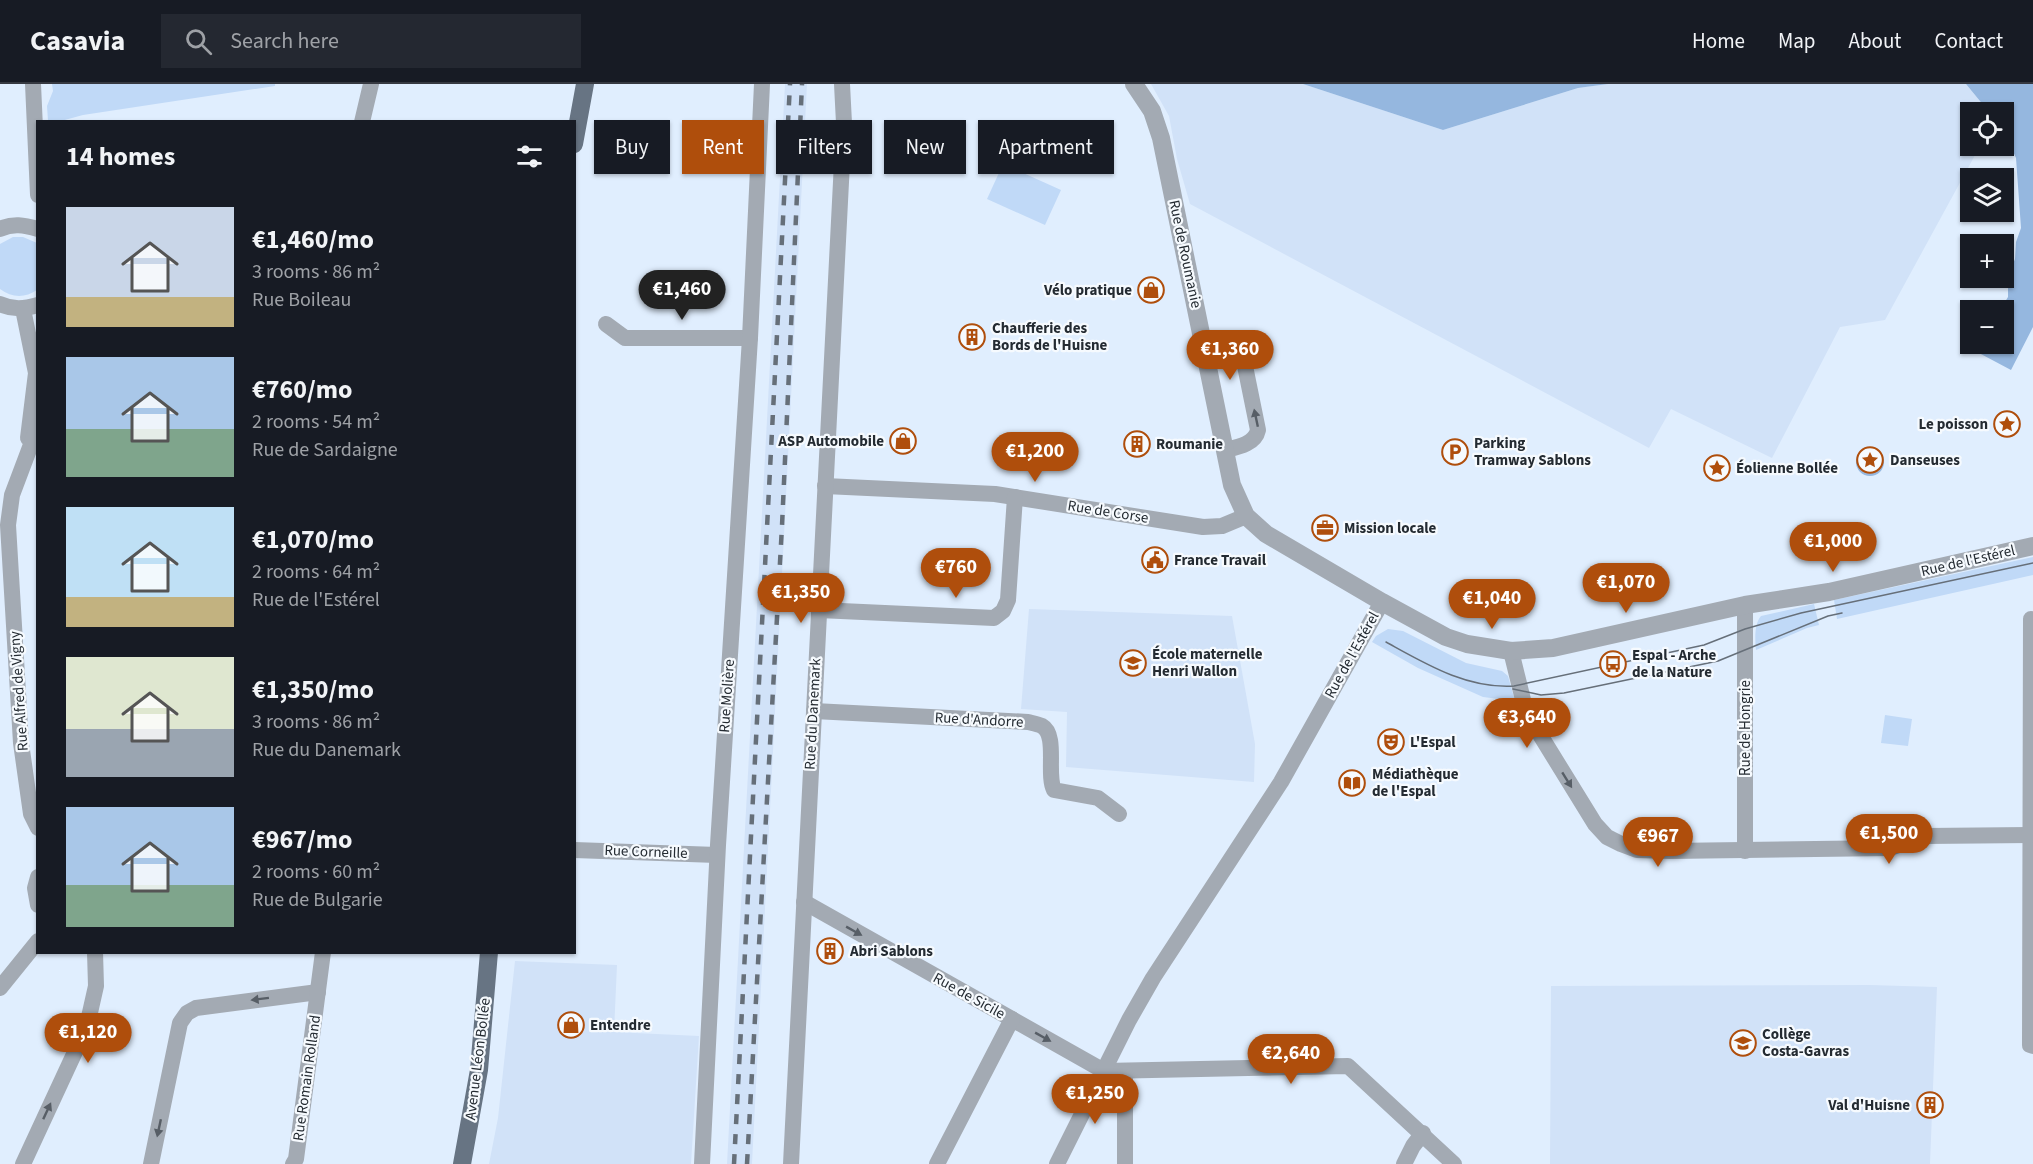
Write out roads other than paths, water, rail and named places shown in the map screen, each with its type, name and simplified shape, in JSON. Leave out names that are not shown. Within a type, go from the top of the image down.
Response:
[{"type":"main road","points":[[576,133],[585,84]]},
{"type":"main road","name":"Avenue Léon Bollée","points":[[462,1164],[479,1070],[489,954]]},
{"type":"street","points":[[33,84],[36,151]]},
{"type":"street","points":[[362,120],[371,84]]},
{"type":"street","name":"Rue Molière","points":[[702,1164],[717,855],[750,338],[762,84]]},
{"type":"street","name":"Rue du Danemark","points":[[790,1164],[844,123],[842,84]]},
{"type":"street","name":"Rue de Roumanie","points":[[1134,84],[1152,111],[1161,138],[1232,485],[1246,516],[1266,534],[1382,602]]},
{"type":"street","points":[[0,230],[8,226],[23,224],[36,228]]},
{"type":"street","points":[[0,304],[9,308],[30,307]]},
{"type":"street","name":"Rue Alfred de Vigny","points":[[28,447],[36,373],[30,307]]},
{"type":"street","points":[[606,324],[625,338],[750,338]]},
{"type":"street","points":[[1225,450],[1252,441],[1258,430],[1245,366]]},
{"type":"street","name":"Rue Alfred de Vigny","points":[[36,430],[12,495],[8,525],[21,743],[31,814],[36,824]]},
{"type":"street","name":"Rue de Corse","points":[[825,486],[995,494],[1203,527],[1222,526],[1246,516]]},
{"type":"street","points":[[819,610],[994,618],[1003,611],[1008,600],[1015,497]]},
{"type":"street","name":"Rue de l'Estérel","points":[[1057,1164],[1129,1020],[1153,978],[1281,782],[1382,602],[1446,637],[1467,644],[1511,651],[1558,648],[1745,605],[1829,592],[2033,546]]},
{"type":"street","name":"Rue de Hongrie","points":[[1745,605],[1745,851]]},
{"type":"street","points":[[2031,619],[2030,1045],[2033,1046]]},
{"type":"street","points":[[1511,651],[1526,712],[1595,824],[1607,837],[1637,850],[1745,851],[1890,848],[1926,836],[2030,835]]},
{"type":"street","name":"Rue d'Andorre","points":[[813,711],[1028,722],[1041,725],[1050,738],[1050,783],[1054,790],[1098,798],[1119,814]]},
{"type":"street","name":"Rue Corneille","points":[[576,850],[717,855]]},
{"type":"street","name":"Rue de Sicile","points":[[804,902],[1104,1071]]},
{"type":"street","points":[[0,988],[36,943]]},
{"type":"street","points":[[23,1164],[89,1017],[96,986],[95,954]]},
{"type":"street","name":"Rue Romain Rolland","points":[[293,1164],[296,1159],[322,954]]},
{"type":"street","name":"Rue Romain Rolland","points":[[151,1164],[180,1023],[187,1013],[196,1008],[318,992]]},
{"type":"street","points":[[937,1164],[1012,1019]]},
{"type":"street","points":[[1104,1071],[1348,1066],[1454,1164]]},
{"type":"street","points":[[1125,1071],[1125,1164]]},
{"type":"street","points":[[1404,1164],[1423,1133]]},
{"type":"tram line","points":[[1386,642],[1463,679],[1497,686],[1514,686],[1704,645],[1745,629],[1801,613],[2033,563]]},
{"type":"tram line","points":[[1513,689],[1541,695],[1564,693],[1718,661],[1828,616],[1842,613]]},
{"type":"railway","points":[[734,1164],[790,84]]},
{"type":"railway","points":[[747,1164],[782,526],[802,84]]},
{"type":"place","name":"Vélo pratique","points":[[1151,290]]},
{"type":"place","name":"Chaufferie des Bords de l'Huisne","points":[[972,337]]},
{"type":"place","name":"Le poisson","points":[[2007,424]]},
{"type":"place","name":"ASP Automobile","points":[[903,441]]},
{"type":"place","name":"Roumanie","points":[[1137,444]]},
{"type":"place","name":"Parking Tramway Sablons","points":[[1455,452]]},
{"type":"place","name":"Danseuses","points":[[1870,460]]},
{"type":"place","name":"Éolienne Bollée","points":[[1717,468]]},
{"type":"place","name":"Mission locale","points":[[1325,528]]},
{"type":"place","name":"France Travail","points":[[1155,560]]},
{"type":"place","name":"École maternelle Henri Wallon","points":[[1133,663]]},
{"type":"place","name":"Espal - Arche de la Nature","points":[[1613,664]]},
{"type":"place","name":"L'Espal","points":[[1391,742]]},
{"type":"place","name":"Médiathèque de l'Espal","points":[[1352,783]]},
{"type":"place","name":"Abri Sablons","points":[[830,951]]},
{"type":"place","name":"Entendre","points":[[571,1025]]},
{"type":"place","name":"Collège Costa-Gavras","points":[[1743,1043]]},
{"type":"place","name":"Val d'Huisne","points":[[1930,1105]]}]
